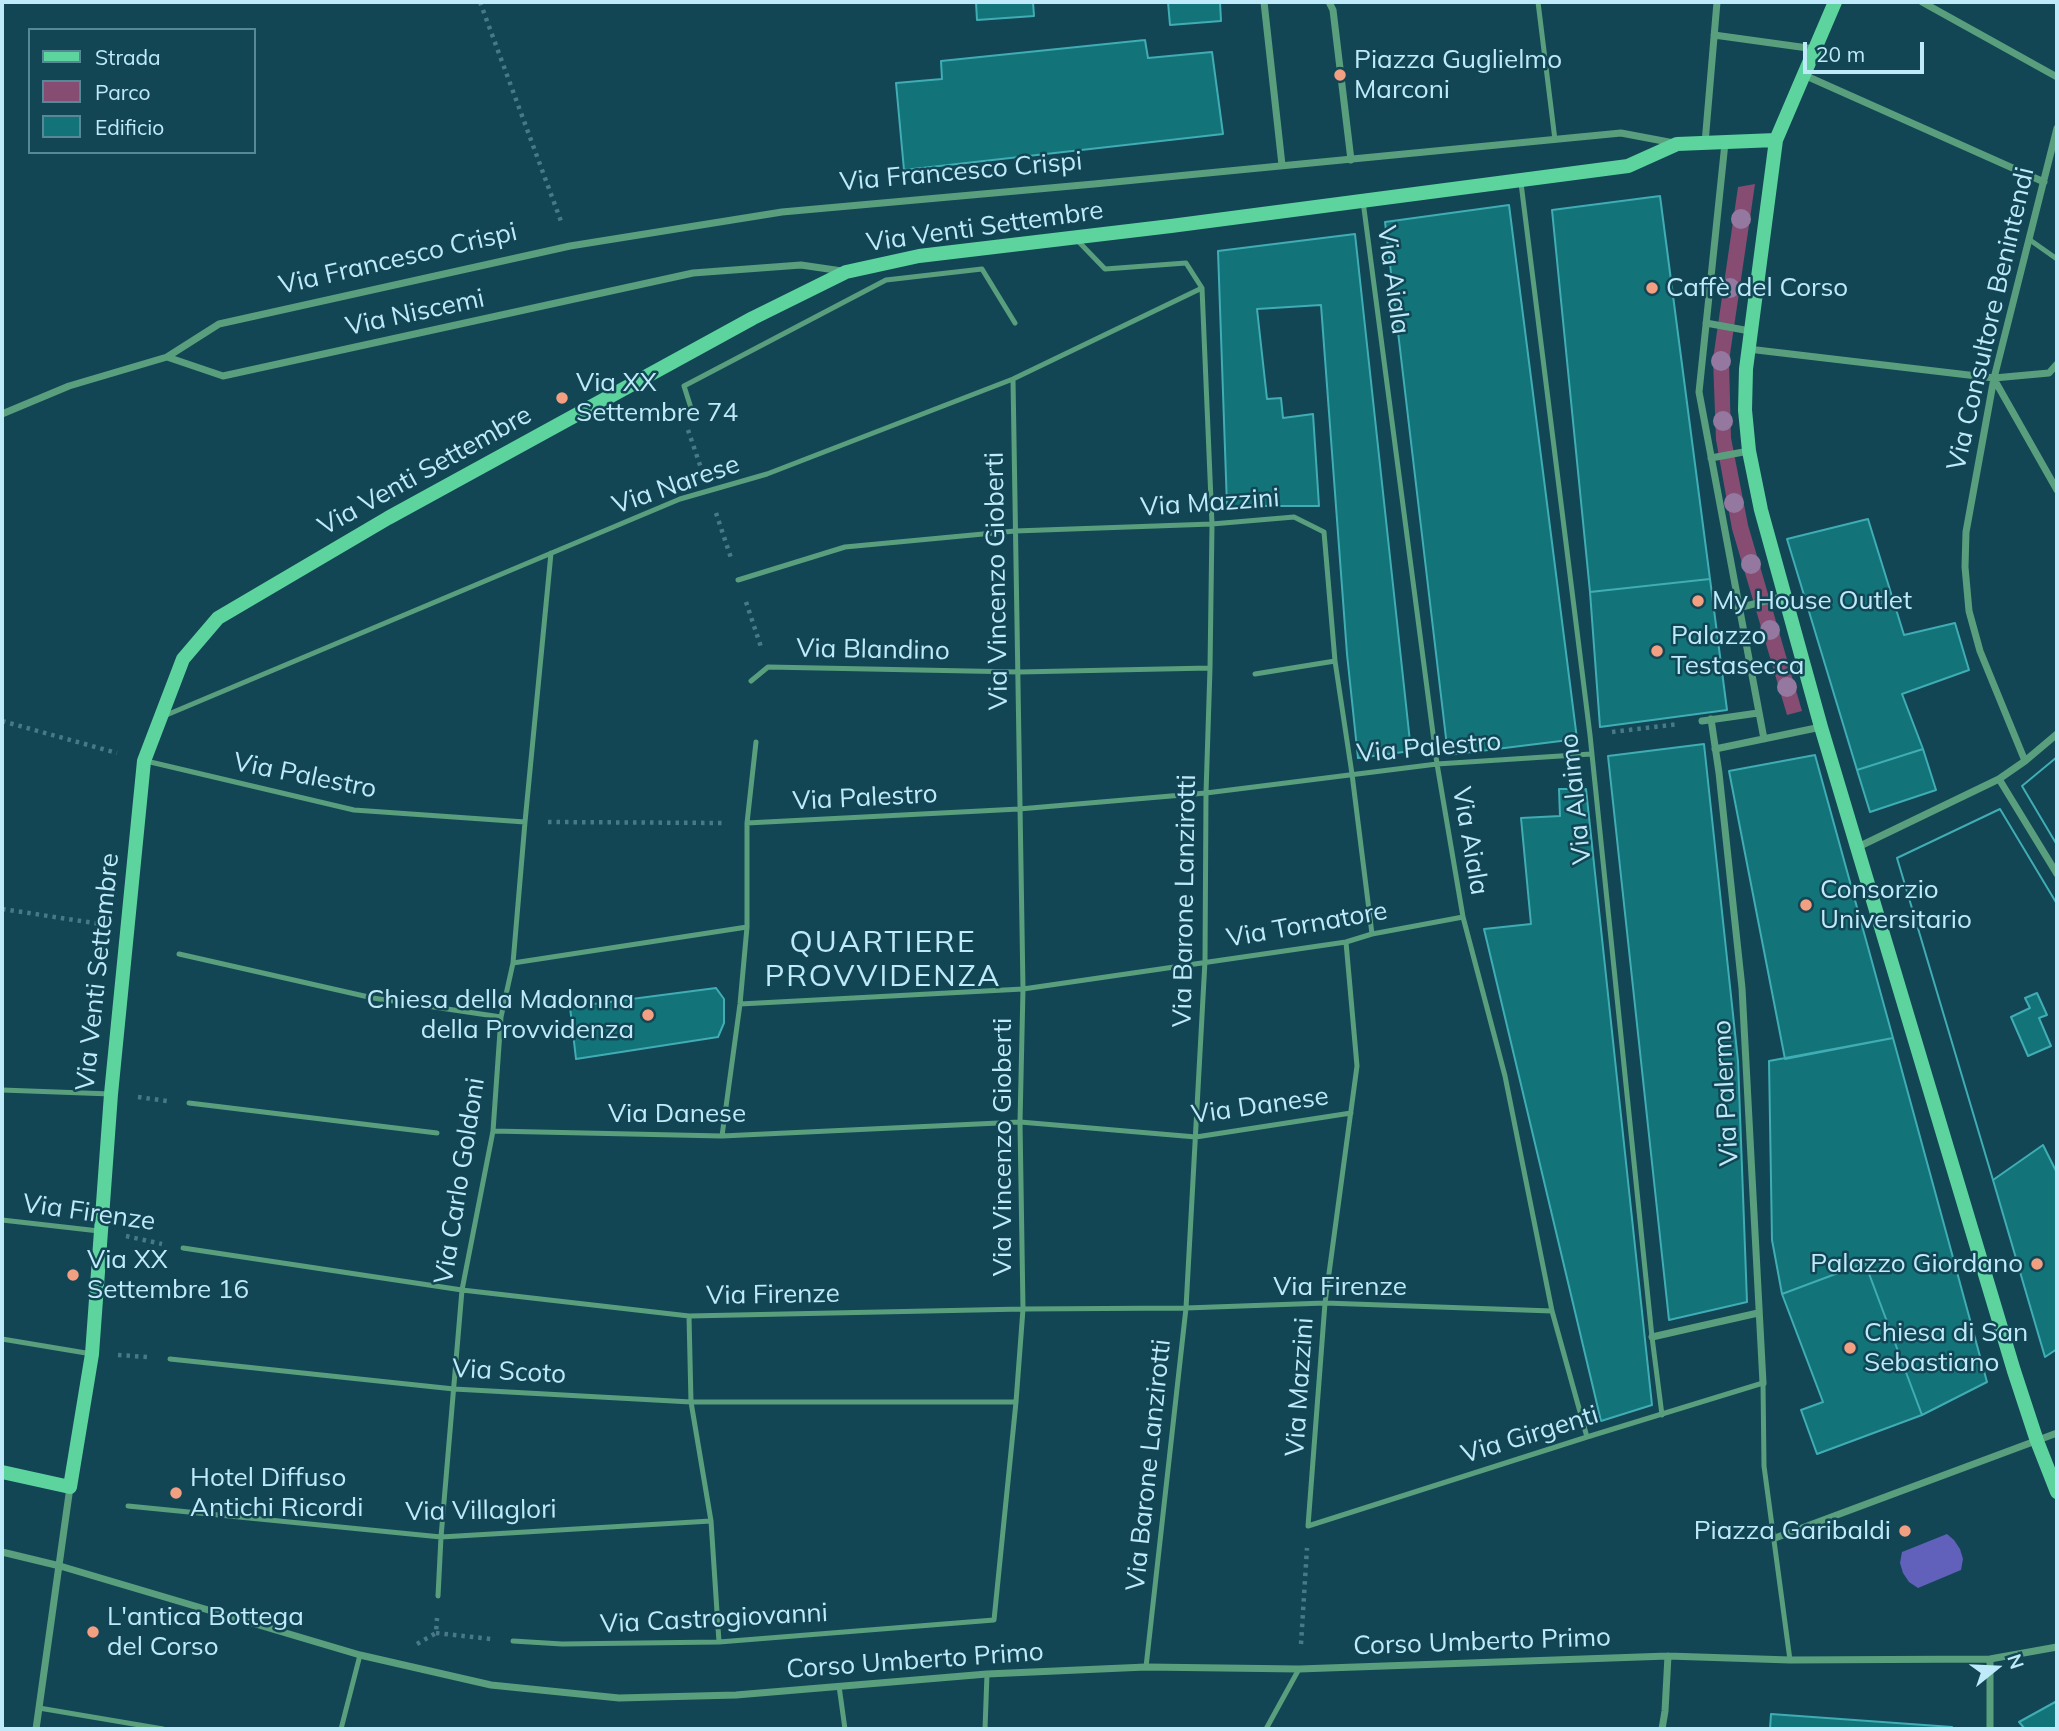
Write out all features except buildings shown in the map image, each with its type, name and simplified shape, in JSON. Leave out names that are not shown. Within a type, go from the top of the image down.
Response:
[{"type":"street","points":[[1264,2],[1282,165]]},
{"type":"street","points":[[1329,2],[1333,10],[1351,160]]},
{"type":"street","points":[[1705,143],[1717,2]]},
{"type":"street","points":[[1835,2],[1776,140],[1748,349],[1745,410],[1749,451],[1761,510],[1821,727],[2014,1371],[2036,1441],[2057,1492]]},
{"type":"street","points":[[1922,2],[2057,77]]},
{"type":"street","points":[[1714,35],[1815,49]]},
{"type":"street","points":[[1804,75],[2044,182]]},
{"type":"street","name":"Via Consultore Benintendi","points":[[2025,761],[1980,651],[1969,611],[1965,567],[1966,532],[1994,378],[2057,128]]},
{"type":"street","name":"Via Francesco Crispi","points":[[167,357],[219,324],[570,246],[782,212],[1621,133],[1677,144],[1776,140]]},
{"type":"street","points":[[1725,143],[1699,392],[1764,740]]},
{"type":"street","name":"Via Venti Settembre","points":[[36,1729],[70,1487],[92,1354],[111,1094],[144,761],[184,659],[218,618],[400,511],[753,318],[846,272],[919,256],[1628,166],[1677,144]]},
{"type":"street","points":[[2050,157],[2057,164]]},
{"type":"street","name":"Via Niscemi","points":[[167,357],[223,376],[693,273],[801,265],[846,272]]},
{"type":"street","points":[[1706,323],[1750,331]]},
{"type":"street","points":[[1748,349],[1994,378],[2049,373],[2057,364]]},
{"type":"street","points":[[2,414],[69,386],[167,357]]},
{"type":"street","points":[[1994,378],[2057,490]]},
{"type":"street","points":[[1711,458],[1749,451]]},
{"type":"street","points":[[1738,608],[1784,596]]},
{"type":"street","points":[[1706,720],[1758,713]]},
{"type":"street","name":"Via Palermo","points":[[1706,720],[1715,749],[1742,988],[1763,1383]]},
{"type":"street","points":[[1715,749],[1821,727]]},
{"type":"street","points":[[1858,847],[1999,779],[2057,734]]},
{"type":"street","points":[[1999,779],[2057,874]]},
{"type":"street","points":[[1652,1337],[1758,1313]]},
{"type":"street","points":[[1775,1538],[2057,1433]]},
{"type":"street","points":[[2,1472],[70,1487]]},
{"type":"street","name":"Corso Umberto Primo","points":[[2,1552],[60,1566],[360,1655],[491,1685],[619,1698],[736,1695],[987,1674],[1146,1667],[1299,1669],[1668,1656],[1790,1660]]},
{"type":"street","points":[[1790,1660],[1990,1659],[2057,1647]]},
{"type":"street","points":[[1661,1729],[1665,1711],[1668,1656]]},
{"type":"street","points":[[1990,1659],[1990,1729]]},
{"type":"lane","points":[[1333,10],[1337,2]]},
{"type":"lane","points":[[1538,2],[1555,140]]},
{"type":"lane","name":"Via Alaimo","points":[[1520,180],[1590,735],[1662,1415]]},
{"type":"lane","name":"Via Aiala","points":[[1363,201],[1437,764],[1463,918],[1505,1076],[1552,1311],[1587,1437]]},
{"type":"lane","points":[[1074,238],[1105,269],[1186,263],[1202,288]]},
{"type":"lane","points":[[2030,240],[2057,259]]},
{"type":"lane","points":[[691,408],[684,386],[887,280],[982,269],[1015,323]]},
{"type":"lane","name":"Via Narese","points":[[161,717],[680,499],[766,474],[1013,379],[1202,288]]},
{"type":"lane","name":"Via Barone Lanzirotti","points":[[1146,1667],[1186,1308],[1205,961],[1212,524],[1202,288]]},
{"type":"lane","name":"Via Vincenzo Gioberti","points":[[994,1620],[1023,1308],[1020,1122],[1023,989],[1013,379]]},
{"type":"lane","name":"Via Mazzini","points":[[738,580],[845,547],[1015,531],[1212,524],[1294,517],[1324,531],[1335,661],[1372,934]]},
{"type":"lane","name":"Via Carlo Goldoni","points":[[438,1596],[462,1290],[494,1131],[501,1017],[513,963],[551,553]]},
{"type":"lane","points":[[1255,674],[1335,661]]},
{"type":"lane","name":"Via Blandino","points":[[751,681],[768,667],[1019,673],[1210,668]]},
{"type":"lane","points":[[722,1136],[740,1004],[747,928],[747,823],[756,742]]},
{"type":"lane","name":"Via Palestro","points":[[747,823],[1019,809],[1206,793],[1437,764],[1591,754]]},
{"type":"lane","name":"Via Palestro","points":[[144,761],[354,810],[525,822]]},
{"type":"lane","name":"Via Tornatore","points":[[740,1004],[1023,989],[1346,942],[1372,934],[1463,918]]},
{"type":"lane","points":[[513,963],[747,928]]},
{"type":"lane","name":"Via Mazzini","points":[[1308,1526],[1325,1303],[1357,1066],[1346,942]]},
{"type":"lane","points":[[179,954],[373,998],[501,1017]]},
{"type":"lane","points":[[2,1090],[111,1094]]},
{"type":"lane","points":[[189,1103],[437,1133]]},
{"type":"lane","name":"Via Danese","points":[[494,1131],[722,1136],[1020,1122],[1196,1138],[1351,1112]]},
{"type":"lane","name":"Via Firenze","points":[[2,1220],[102,1232]]},
{"type":"lane","name":"Via Firenze","points":[[183,1248],[462,1290],[689,1316],[1023,1308],[1186,1308],[1325,1303],[1552,1311]]},
{"type":"lane","points":[[689,1316],[691,1402],[711,1521],[719,1642]]},
{"type":"lane","points":[[2,1339],[92,1354]]},
{"type":"lane","name":"Via Scoto","points":[[170,1359],[454,1389],[691,1402],[1016,1402]]},
{"type":"lane","name":"Via Girgenti","points":[[1308,1526],[1763,1383]]},
{"type":"lane","name":"Via Palermo","points":[[1763,1383],[1764,1466],[1775,1538]]},
{"type":"lane","name":"Via Villaglori","points":[[128,1506],[441,1536],[711,1521]]},
{"type":"lane","points":[[1775,1538],[1790,1660]]},
{"type":"lane","name":"Via Castrogiovanni","points":[[513,1641],[562,1644],[719,1642],[994,1620]]},
{"type":"lane","points":[[341,1729],[360,1655]]},
{"type":"lane","points":[[1266,1729],[1299,1669]]},
{"type":"lane","points":[[985,1729],[987,1674]]},
{"type":"lane","points":[[839,1686],[845,1729]]},
{"type":"lane","points":[[39,1708],[163,1729]]},
{"type":"path","points":[[480,2],[570,246]]},
{"type":"path","points":[[685,422],[768,667]]},
{"type":"path","points":[[1590,735],[1706,720]]},
{"type":"path","points":[[2,721],[144,761]]},
{"type":"path","points":[[525,822],[747,823]]},
{"type":"path","points":[[2,909],[128,928]]},
{"type":"path","points":[[111,1094],[189,1103]]},
{"type":"path","name":"Via Firenze","points":[[102,1232],[183,1248]]},
{"type":"path","points":[[92,1354],[170,1359]]},
{"type":"path","points":[[1299,1669],[1308,1526]]},
{"type":"path","points":[[436,1633],[438,1596]]},
{"type":"path","points":[[386,1661],[436,1633],[513,1641]]},
{"type":"green space","points":[[1755,184],[1729,361],[1731,438],[1748,525],[1802,711],[1787,715],[1732,529],[1716,440],[1713,359],[1738,187]]},
{"type":"shaded area","points":[[1947,1534],[1960,1549],[1963,1559],[1961,1570],[1918,1588],[1909,1582],[1903,1573],[1900,1563],[1902,1552]]},
{"type":"place","name":"Piazza Guglielmo Marconi","points":[[1340,75]]},
{"type":"place","name":"Caffè del Corso","points":[[1652,288]]},
{"type":"place","name":"Via XX Settembre 74","points":[[562,398]]},
{"type":"place","name":"My House Outlet","points":[[1698,601]]},
{"type":"place","name":"Palazzo Testasecca","points":[[1657,651]]},
{"type":"place","name":"Consorzio Universitario","points":[[1806,905]]},
{"type":"place","name":"Chiesa della Madonna della Provvidenza","points":[[648,1015]]},
{"type":"place","name":"Palazzo Giordano","points":[[2037,1264]]},
{"type":"place","name":"Via XX Settembre 16","points":[[73,1275]]},
{"type":"place","name":"Chiesa di San Sebastiano","points":[[1850,1348]]},
{"type":"place","name":"Hotel Diffuso Antichi Ricordi","points":[[176,1493]]},
{"type":"place","name":"Piazza Garibaldi","points":[[1905,1531]]},
{"type":"place","name":"L'antica Bottega del Corso","points":[[93,1632]]},
{"type":"district","name":"QUARTIERE PROVVIDENZA","points":[[883,960]]}]
